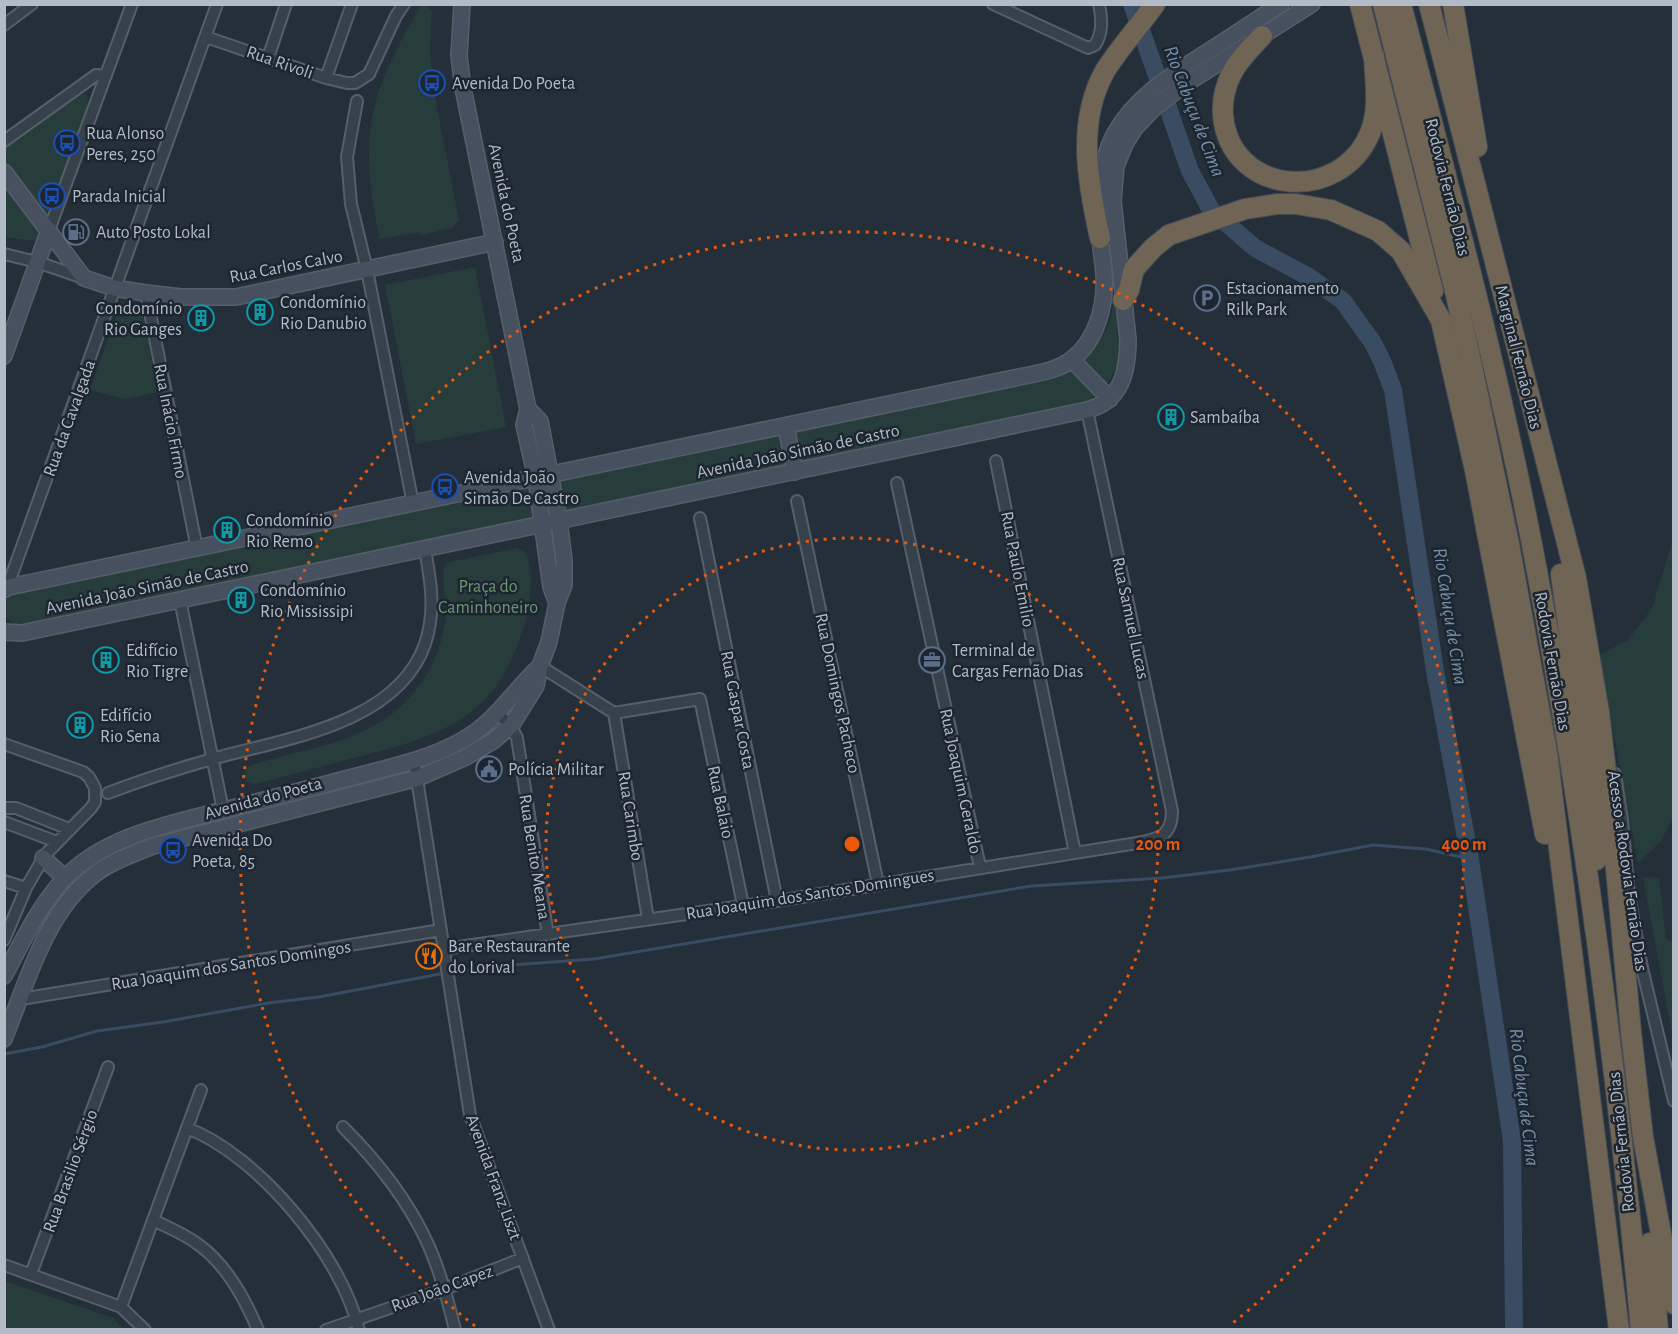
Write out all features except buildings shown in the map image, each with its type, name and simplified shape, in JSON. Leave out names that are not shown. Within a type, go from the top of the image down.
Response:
[{"type":"highway","points":[[1100,238],[1088,176],[1088,131],[1093,98],[1111,63],[1155,4]]},
{"type":"highway","points":[[1360,4],[1441,320],[1475,470],[1555,884],[1568,923]]},
{"type":"highway","name":"Rodovia Fernão Dias","points":[[1383,4],[1456,295],[1509,544],[1547,752],[1619,1329]]},
{"type":"highway","name":"Rodovia Fernão Dias","points":[[1401,4],[1482,318],[1532,542],[1595,921],[1623,1139],[1641,1329]]},
{"type":"highway","name":"Marginal Fernão Dias","points":[[1429,4],[1576,578],[1599,712],[1642,1126],[1674,1304]]},
{"type":"highway","points":[[1453,4],[1484,190],[1480,203]]},
{"type":"highway","points":[[1262,36],[1230,75],[1225,91],[1224,127],[1239,157],[1251,168],[1279,181],[1310,182],[1328,176],[1352,160],[1367,140],[1373,124],[1375,111],[1374,56]]},
{"type":"highway","points":[[1123,300],[1129,290],[1134,269],[1142,257],[1169,236],[1245,209],[1277,204],[1313,206],[1351,218],[1378,231],[1401,251],[1441,320]]},
{"type":"highway","points":[[1550,482],[1549,515],[1563,583],[1594,817],[1599,907],[1595,921]]},
{"type":"highway","points":[[1657,1217],[1650,1244],[1659,1329]]},
{"type":"highway","points":[[1614,1329],[1615,1304]]},
{"type":"main road","name":"Avenida João Simão de Castro","points":[[5,590],[1062,366],[1072,360],[1096,330],[1104,275],[1100,238],[1101,189],[1107,150],[1124,119],[1146,95],[1180,69],[1281,4]]},
{"type":"main road","points":[[1072,360],[1110,399],[1124,375],[1128,339],[1113,201],[1116,166],[1135,128],[1184,85],[1312,4]]},
{"type":"main road","name":"Avenida do Poeta","points":[[459,7],[459,56],[462,78],[528,409],[540,421],[543,525],[552,586],[557,603]]},
{"type":"main road","points":[[4,172],[84,278]]},
{"type":"main road","points":[[4,356],[49,230]]},
{"type":"main road","name":"Rua Carlos Calvo","points":[[84,278],[114,288],[146,293],[180,297],[236,297],[495,242]]},
{"type":"main road","name":"Avenida João Simão de Castro","points":[[4,632],[21,633],[559,522],[1087,410],[1104,405],[1110,399]]},
{"type":"main road","points":[[786,426],[795,472]]},
{"type":"main road","name":"Avenida do Poeta","points":[[4,1038],[44,941],[67,902],[84,884],[112,864],[153,846],[418,778],[466,757],[493,741],[511,726],[536,686],[540,666],[549,642],[557,603],[564,585],[564,560],[559,522],[543,476]]},
{"type":"main road","name":"Avenida do Poeta","points":[[4,976],[36,917],[65,878],[102,850],[124,839],[177,822],[414,760],[459,742],[483,728],[498,714],[525,680],[540,666]]},
{"type":"main road","points":[[43,858],[65,878]]},
{"type":"street","points":[[4,25],[32,4]]},
{"type":"street","points":[[49,230],[132,4]]},
{"type":"street","name":"Rua da Cavalgada","points":[[5,590],[217,4]]},
{"type":"street","points":[[268,58],[286,4]]},
{"type":"street","points":[[326,78],[352,4]]},
{"type":"street","name":"Rua Rivoli","points":[[206,37],[326,78],[356,83],[369,74],[404,4]]},
{"type":"street","points":[[993,4],[1081,45],[1092,47],[1098,41],[1102,25],[1099,4]]},
{"type":"street","points":[[4,141],[96,75],[106,76]]},
{"type":"street","points":[[357,101],[347,157],[348,183],[412,504]]},
{"type":"street","name":"Rua Carlos Calvo","points":[[4,254],[37,262],[84,278]]},
{"type":"street","name":"Rua Inácio Firmo","points":[[146,293],[197,549]]},
{"type":"street","name":"Rua Samuel Lucas","points":[[1087,410],[1172,811],[1171,826]]},
{"type":"street","name":"Rua Paulo Emilio","points":[[996,461],[1075,853]]},
{"type":"street","name":"Rua Joaquim Geraldo","points":[[897,483],[980,867]]},
{"type":"street","name":"Rua Domingos Pacheco","points":[[797,501],[878,884]]},
{"type":"street","name":"Rua Gaspar Costa","points":[[699,518],[777,901]]},
{"type":"street","points":[[108,793],[211,759],[326,728],[358,714],[382,699],[398,686],[412,668],[424,645],[433,596],[425,549]]},
{"type":"street","points":[[180,600],[211,759],[224,810]]},
{"type":"street","points":[[540,666],[614,712]]},
{"type":"street","name":"Rua Balaio","points":[[614,712],[700,699],[743,905]]},
{"type":"street","name":"Rua Carimbo","points":[[614,712],[648,919]]},
{"type":"street","name":"Acesso a Rodovia Fernão Dias","points":[[1599,712],[1618,791],[1629,895],[1642,968],[1674,1101]]},
{"type":"street","points":[[498,714],[511,726]]},
{"type":"street","name":"Rua Benito Meana","points":[[511,726],[517,738],[548,935]]},
{"type":"street","points":[[4,744],[83,772],[95,788],[95,802],[43,858],[26,888],[4,940]]},
{"type":"street","name":"Avenida Franz Liszt","points":[[414,760],[470,1115],[549,1329]]},
{"type":"street","points":[[4,808],[16,808],[69,829]]},
{"type":"street","points":[[4,822],[57,842]]},
{"type":"street","name":"Rua Joaquim dos Santos Domingues","points":[[445,953],[1075,853],[1156,838],[1164,834],[1171,826]]},
{"type":"street","points":[[4,881],[26,888]]},
{"type":"street","name":"Rua Joaquim dos Santos Domingos","points":[[21,999],[441,930]]},
{"type":"street","name":"Rua Brasilio Sérgio","points":[[31,1274],[108,1067]]},
{"type":"street","points":[[121,1307],[201,1089]]},
{"type":"street","points":[[343,1127],[370,1154],[427,1241],[445,1289],[455,1329]]},
{"type":"street","points":[[187,1128],[243,1162],[297,1215],[321,1247],[348,1296],[358,1324]]},
{"type":"street","points":[[153,1220],[201,1246],[223,1268],[245,1300],[258,1329]]},
{"type":"street","name":"Rua João Capez","points":[[326,1329],[358,1324],[523,1258]]},
{"type":"street","points":[[4,1265],[121,1307],[145,1329]]},
{"type":"green space","points":[[422,6],[427,6],[432,11],[430,47],[432,83],[459,220],[452,228],[421,235],[420,232],[380,239],[369,164],[374,107],[388,68]]},
{"type":"green space","points":[[84,94],[88,96],[87,107],[69,161],[35,241],[5,237],[5,149],[75,97]]},
{"type":"green space","points":[[475,267],[506,427],[416,444],[385,285]]},
{"type":"green space","points":[[1115,288],[1121,337],[1118,365],[1101,390],[1086,402],[28,625],[16,625],[5,616],[5,597],[851,418],[1056,377],[1089,354],[1101,338],[1111,316]]},
{"type":"green space","points":[[121,302],[141,307],[158,392],[125,399],[90,390]]},
{"type":"green space","points":[[1673,540],[1673,818],[1661,841],[1638,863],[1599,655],[1628,640],[1652,608]]},
{"type":"green space","name":"Praça do Caminhoneiro","points":[[517,548],[526,553],[529,562],[530,591],[526,620],[512,659],[497,684],[480,704],[461,719],[414,741],[256,784],[247,782],[244,773],[249,766],[346,738],[382,721],[398,709],[425,678],[437,653],[446,613],[443,576],[445,566],[450,562]]},
{"type":"green space","points":[[1643,877],[1659,878],[1666,939],[1673,942],[1673,1039]]},
{"type":"green space","points":[[5,1281],[113,1318],[123,1329],[5,1329]]},
{"type":"waterway","name":"Rio Cabuçu de Cima","points":[[1132,4],[1190,171],[1211,210],[1255,248],[1309,277],[1343,301],[1373,343],[1393,390],[1435,671],[1470,859],[1512,1141],[1514,1330]]},
{"type":"waterway","points":[[451,972],[594,959],[1031,886],[1162,878],[1230,870],[1373,845],[1426,849],[1470,859]]},
{"type":"waterway","points":[[4,1054],[42,1047],[97,1031],[319,997],[445,973]]},
{"type":"place","name":"Avenida Do Poeta","points":[[432,83]]},
{"type":"place","name":"Rua Alonso Peres, 250","points":[[67,143]]},
{"type":"place","name":"Parada Inicial","points":[[52,196]]},
{"type":"place","name":"Auto Posto Lokal","points":[[76,232]]},
{"type":"place","name":"Estacionamento Rilk Park","points":[[1207,298]]},
{"type":"place","name":"Condomínio Rio Danubio","points":[[260,312]]},
{"type":"place","name":"Condomínio Rio Ganges","points":[[201,318]]},
{"type":"place","name":"Sambaíba","points":[[1171,417]]},
{"type":"place","name":"Avenida João Simão De Castro","points":[[445,487]]},
{"type":"place","name":"Condomínio Rio Remo","points":[[227,530]]},
{"type":"place","name":"Condomínio Rio Mississipi","points":[[241,600]]},
{"type":"place","name":"Edifício Rio Tigre","points":[[106,660]]},
{"type":"place","name":"Terminal de Cargas Fernão Dias","points":[[932,660]]},
{"type":"place","name":"Edifício Rio Sena","points":[[80,725]]},
{"type":"place","name":"Polícia Militar","points":[[489,769]]},
{"type":"place","name":"Avenida Do Poeta, 85","points":[[173,850]]},
{"type":"place","name":"Bar e Restaurante do Lorival","points":[[429,956]]}]
